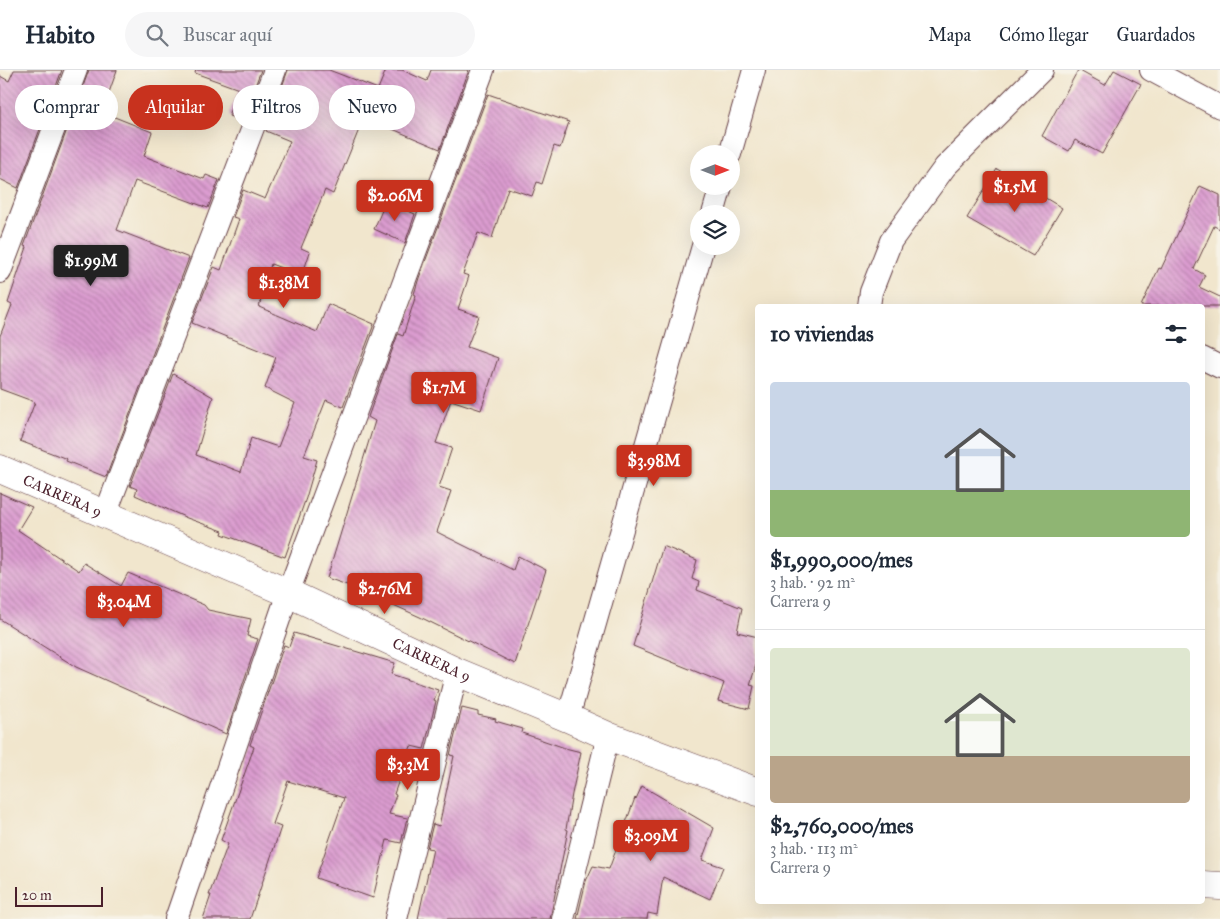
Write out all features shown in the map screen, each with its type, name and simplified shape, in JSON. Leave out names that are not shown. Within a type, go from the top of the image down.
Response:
[{"type":"main road","name":"CARRERA 9","points":[[0,470],[288,593],[457,672],[608,736],[755,791]]},
{"type":"main road","points":[[1205,886],[1220,886]]},
{"type":"street","points":[[0,272],[76,70]]},
{"type":"street","points":[[105,514],[275,70]]},
{"type":"street","points":[[176,919],[288,593],[483,70]]},
{"type":"street","points":[[733,145],[754,70]]},
{"type":"street","points":[[869,304],[870,292],[891,241],[902,226],[946,167],[1042,70]]},
{"type":"street","points":[[1151,70],[1220,107]]},
{"type":"street","points":[[568,718],[701,255]]},
{"type":"street","points":[[1205,359],[1220,366]]},
{"type":"street","points":[[396,919],[457,672]]},
{"type":"street","points":[[562,919],[608,736]]},
{"type":"building","points":[[14,70],[62,70],[56,85],[15,85],[15,130],[40,130],[18,188],[0,179],[0,76],[9,81]]},
{"type":"building","points":[[89,70],[117,70],[112,85],[83,85]]},
{"type":"building","points":[[196,70],[261,70],[255,85],[233,85],[233,87],[195,73]]},
{"type":"building","points":[[288,70],[329,70],[368,85],[329,85],[329,130],[359,130],[333,194],[325,190],[301,248],[310,252],[302,276],[271,264],[259,307],[317,332],[328,304],[374,324],[343,407],[326,400],[304,456],[317,460],[285,557],[222,534],[223,531],[187,518],[135,495],[137,489],[130,486],[173,374],[213,397],[196,455],[241,472],[251,438],[278,447],[295,403],[265,388],[276,357],[192,323],[214,267],[221,270],[239,219],[233,217],[243,190],[265,199],[290,141],[266,130],[319,130],[319,85],[283,85]]},
{"type":"building","points":[[386,70],[402,70],[427,81],[431,70],[469,70],[440,149],[395,130],[415,130],[415,85],[380,85]]},
{"type":"building","points":[[1078,70],[1105,85],[1114,70],[1141,84],[1102,154],[1075,140],[1069,151],[1042,136]]},
{"type":"building","points":[[488,94],[569,122],[560,148],[554,146],[542,184],[537,182],[532,196],[508,188],[492,238],[478,233],[463,274],[469,276],[458,309],[479,316],[467,347],[498,358],[481,410],[451,400],[436,443],[452,448],[439,487],[451,491],[437,532],[513,570],[518,556],[546,570],[515,664],[420,617],[356,588],[327,578],[375,421],[368,417],[398,334],[403,336],[416,295],[414,294],[419,278]]},
{"type":"building","points":[[233,103],[233,118],[229,116]]},
{"type":"building","points":[[118,118],[128,122],[128,130],[147,130],[152,132],[144,156],[204,179],[206,175],[219,180],[208,208],[135,181],[117,230],[189,258],[106,477],[66,461],[67,459],[20,441],[35,402],[0,389],[0,336],[12,305],[8,303],[27,247],[24,246],[67,130],[118,130]]},
{"type":"building","points":[[997,169],[1062,208],[1033,256],[967,218]]},
{"type":"building","points":[[1200,186],[1220,195],[1220,229],[1214,226],[1194,269],[1205,275],[1199,287],[1220,297],[1220,306],[1205,306],[1205,304],[1142,304],[1159,268],[1161,269]]},
{"type":"building","points":[[386,201],[415,214],[405,243],[374,229]]},
{"type":"building","points":[[0,493],[32,507],[18,530],[79,571],[84,563],[121,586],[128,573],[204,605],[208,610],[251,619],[247,636],[258,639],[226,734],[76,667],[0,619]]},
{"type":"building","points":[[663,546],[697,560],[692,579],[699,582],[697,590],[742,608],[737,632],[755,636],[755,668],[750,685],[754,686],[749,709],[718,701],[724,683],[633,646]]},
{"type":"building","points":[[294,633],[395,663],[391,674],[438,690],[434,700],[436,701],[424,749],[411,746],[389,814],[407,818],[401,843],[387,840],[373,898],[316,878],[344,798],[288,781],[273,824],[281,827],[250,919],[203,919],[211,895],[209,895],[228,844],[221,840],[254,747],[250,745],[284,645],[289,647]]},
{"type":"building","points":[[462,708],[478,712],[478,715],[496,719],[495,721],[523,729],[522,733],[581,752],[550,919],[418,919],[433,849],[427,848],[433,824],[439,826],[454,756],[450,755]]},
{"type":"building","points":[[642,786],[714,828],[702,860],[723,867],[710,899],[663,877],[657,915],[648,913],[647,919],[577,919],[586,881],[593,866],[609,869],[635,798]]}]
